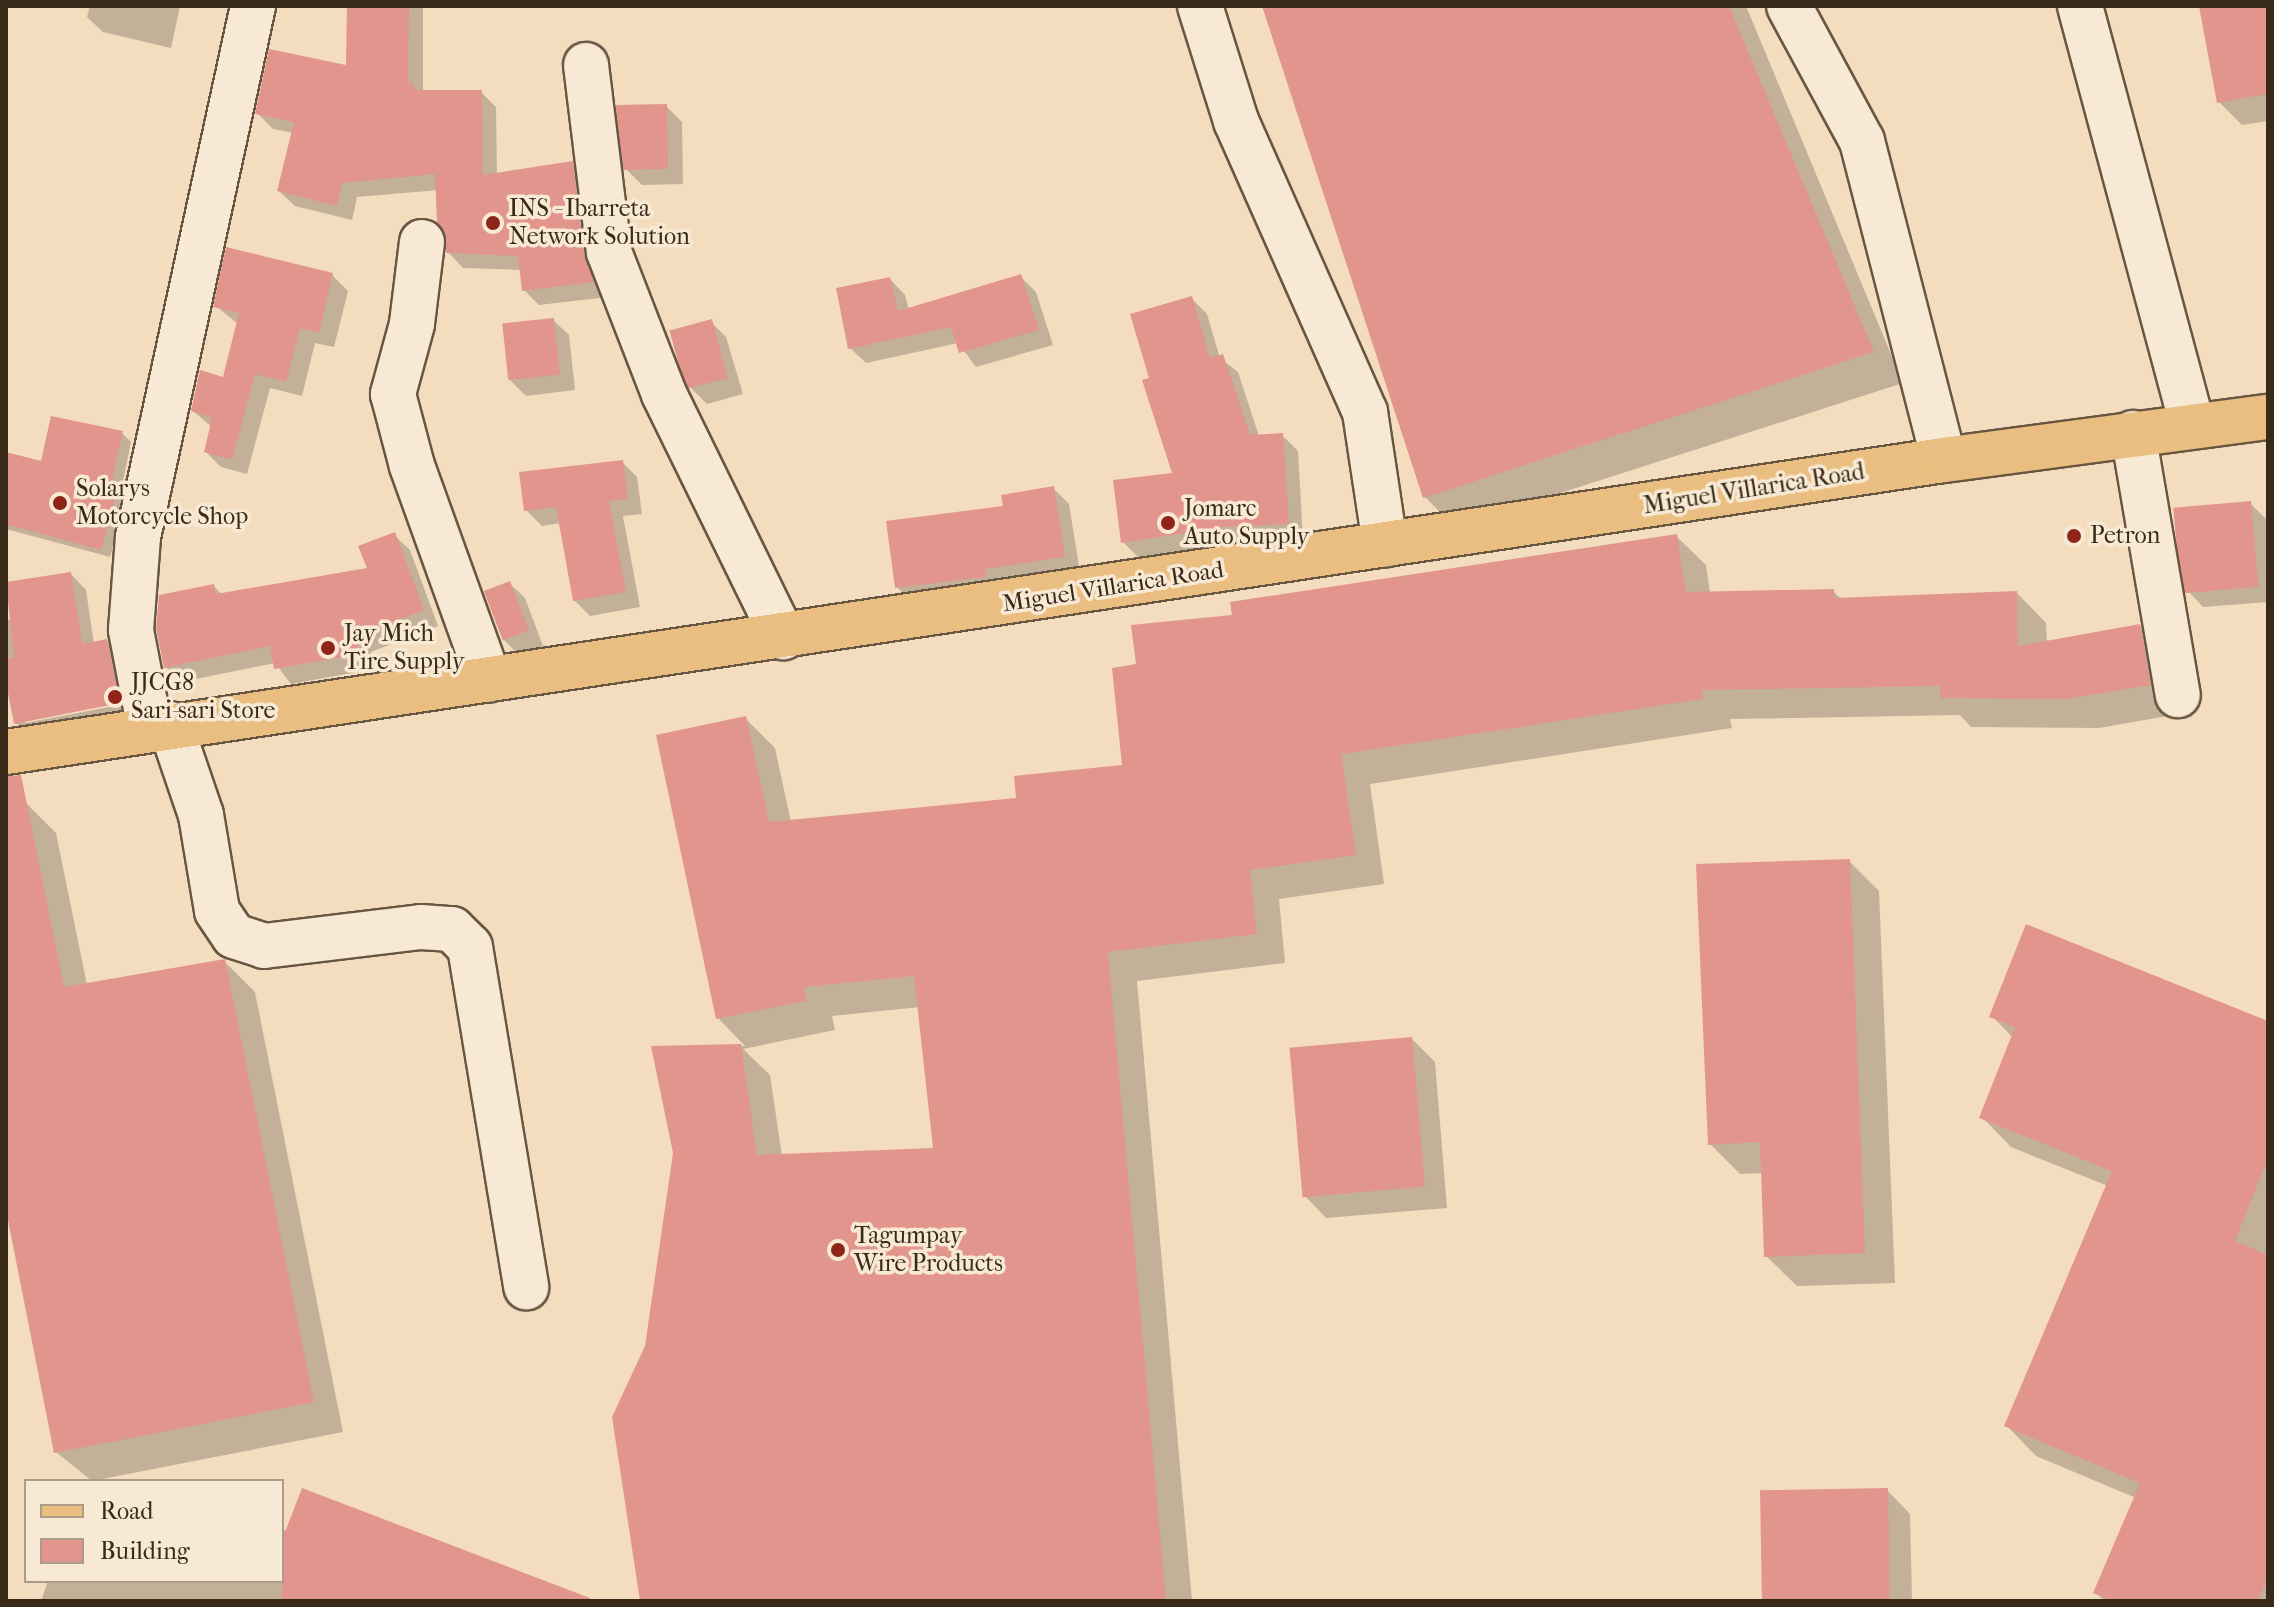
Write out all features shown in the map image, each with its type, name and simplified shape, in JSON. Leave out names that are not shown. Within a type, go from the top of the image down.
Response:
[{"type":"main road","name":"Miguel Villarica Road","points":[[6,752],[160,726],[783,637],[1944,460],[2192,424],[2268,417]]},
{"type":"street","points":[[253,6],[138,537],[131,630],[160,726],[201,815],[217,911],[234,936],[264,946],[421,927],[452,929],[470,947],[526,1287]]},
{"type":"street","points":[[1200,6],[1236,121],[1365,412],[1385,545]]},
{"type":"street","points":[[1789,6],[1862,141],[1944,460]]},
{"type":"street","points":[[2080,6],[2192,424]]},
{"type":"street","points":[[586,65],[609,252],[664,394],[783,637]]},
{"type":"street","points":[[422,242],[412,324],[393,394],[412,466],[489,680]]},
{"type":"street","points":[[2133,433],[2178,695]]},
{"type":"building","points":[[347,6],[409,6],[408,82],[413,81],[414,90],[482,90],[483,175],[573,161],[584,255],[594,282],[522,291],[518,256],[446,253],[445,233],[437,222],[435,174],[342,183],[337,206],[277,191],[294,122],[255,114],[269,49],[346,65]]},
{"type":"building","points":[[1262,6],[1729,6],[1874,352],[1423,498]]},
{"type":"building","points":[[2199,6],[2268,6],[2268,94],[2217,103]]},
{"type":"building","points":[[667,104],[668,169],[617,170],[616,105]]},
{"type":"building","points":[[226,247],[333,273],[319,333],[300,328],[286,382],[255,374],[232,460],[204,452],[212,418],[191,411],[200,370],[223,377],[239,313],[213,307]]},
{"type":"building","points":[[1021,274],[1039,330],[959,353],[951,327],[848,349],[836,288],[890,277],[898,311]]},
{"type":"building","points":[[1192,296],[1210,358],[1223,354],[1250,435],[1283,433],[1289,524],[1223,527],[1121,543],[1113,480],[1172,473],[1142,380],[1149,378],[1130,314]]},
{"type":"building","points":[[554,318],[560,375],[508,380],[502,323]]},
{"type":"building","points":[[712,319],[728,378],[685,389],[669,330]]},
{"type":"building","name":"Solarys Motorcycle Shop","points":[[51,416],[123,431],[112,480],[120,482],[101,550],[6,524],[6,452],[41,461]]},
{"type":"building","points":[[623,460],[628,499],[609,501],[626,592],[573,601],[556,507],[524,511],[519,472]]},
{"type":"building","points":[[1054,486],[1065,557],[985,569],[986,577],[895,588],[886,521],[1003,506],[1001,495]]},
{"type":"building","points":[[2251,501],[2258,587],[2181,593],[2173,508]]},
{"type":"building","points":[[395,532],[424,610],[356,637],[360,654],[274,669],[270,646],[164,668],[156,628],[159,595],[214,584],[216,594],[367,568],[358,546]]},
{"type":"building","points":[[1677,534],[1686,592],[1834,589],[1834,598],[2017,591],[2018,646],[2140,624],[2151,685],[2068,699],[1940,698],[1940,686],[1702,690],[1703,699],[1341,754],[1356,855],[1250,870],[1257,934],[1108,952],[1166,1601],[640,1601],[612,1417],[645,1346],[673,1153],[651,1046],[741,1044],[757,1155],[933,1148],[914,976],[804,987],[806,1001],[716,1019],[656,735],[746,716],[769,822],[1016,798],[1014,776],[1122,765],[1112,668],[1136,664],[1131,625],[1232,615],[1230,602]]},
{"type":"building","points":[[71,572],[82,644],[107,639],[120,703],[14,724],[6,683],[6,659],[14,657],[6,582]]},
{"type":"building","points":[[510,581],[529,630],[503,641],[484,591]]},
{"type":"building","points":[[21,775],[64,987],[225,959],[314,1402],[54,1453],[6,1210],[6,776]]},
{"type":"building","points":[[1850,859],[1865,1253],[1764,1257],[1760,1142],[1708,1145],[1696,864]]},
{"type":"building","points":[[2026,924],[2268,1021],[2268,1158],[2235,1241],[2268,1255],[2268,1577],[2258,1601],[2112,1601],[2093,1593],[2140,1483],[2004,1426],[2112,1171],[1979,1118],[2015,1027],[1989,1017]]},
{"type":"building","points":[[1412,1037],[1425,1186],[1303,1197],[1289,1048]]},
{"type":"building","points":[[302,1488],[590,1598],[590,1601],[282,1601],[284,1535]]},
{"type":"building","points":[[1888,1488],[1890,1601],[1762,1601],[1760,1490]]},
{"type":"place","name":"INS - Ibarreta Network Solution","points":[[493,223]]},
{"type":"place","name":"Solarys Motorcycle Shop","points":[[60,503]]},
{"type":"place","name":"Jomarc Auto Supply","points":[[1168,523]]},
{"type":"place","name":"Petron","points":[[2074,536]]},
{"type":"place","name":"Jay Mich Tire Supply","points":[[328,648]]},
{"type":"place","name":"JJCG8 Sari-sari Store","points":[[115,697]]},
{"type":"place","name":"Tagumpay Wire Products","points":[[838,1250]]}]
